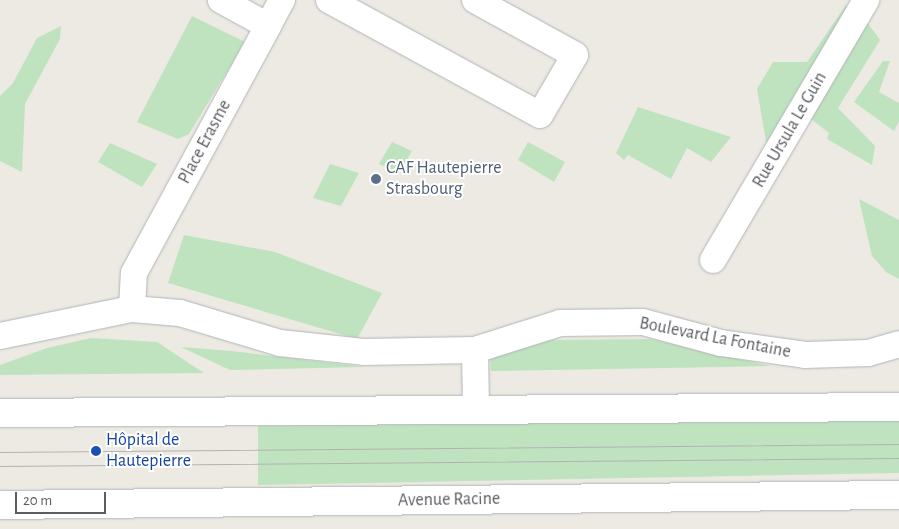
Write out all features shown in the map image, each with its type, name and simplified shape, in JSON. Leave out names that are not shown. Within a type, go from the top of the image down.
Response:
[{"type":"street","points":[[222,0],[268,26]]},
{"type":"street","name":"Place Erasme","points":[[132,309],[134,273],[282,0]]},
{"type":"street","points":[[329,0],[540,115],[575,55],[475,0]]},
{"type":"street","name":"Rue Ursula Le Guin","points":[[713,260],[866,0]]},
{"type":"street","name":"Boulevard La Fontaine","points":[[0,336],[132,309],[180,313],[280,343],[364,352],[475,350],[570,323],[644,322],[721,343],[805,355],[868,352],[899,344]]},
{"type":"street","points":[[475,350],[476,407]]},
{"type":"street","points":[[0,413],[476,407],[899,407]]},
{"type":"street","name":"Avenue Racine","points":[[0,505],[899,495]]},
{"type":"green space","points":[[846,5],[867,22],[880,40],[838,108],[875,146],[872,165],[827,139],[829,133],[802,112],[772,177],[757,89],[773,62],[807,62]]},
{"type":"green space","points":[[192,16],[245,42],[189,134],[178,139],[137,122]]},
{"type":"green space","points":[[61,26],[60,39],[25,104],[22,172],[0,161],[0,96],[13,83],[37,38]]},
{"type":"green space","points":[[883,61],[890,61],[879,92],[899,103],[899,121],[894,131],[854,102]]},
{"type":"green space","points":[[638,107],[731,137],[711,162],[687,148],[671,179],[628,155],[624,160],[616,153]]},
{"type":"green space","points":[[392,142],[412,151],[399,173],[379,164]]},
{"type":"green space","points":[[528,142],[565,162],[554,182],[518,160]]},
{"type":"green space","points":[[110,143],[157,164],[142,187],[98,162]]},
{"type":"green space","points":[[330,164],[359,173],[341,206],[313,198]]},
{"type":"green space","points":[[859,199],[899,220],[899,279],[886,272],[872,256]]},
{"type":"green space","points":[[184,235],[275,252],[382,293],[357,339],[168,283]]},
{"type":"green space","points":[[91,338],[157,342],[204,373],[0,375],[0,365],[47,348]]},
{"type":"green space","points":[[650,339],[771,366],[491,371],[490,350],[541,340]]},
{"type":"green space","points":[[181,347],[232,351],[364,367],[230,370]]},
{"type":"green space","points":[[899,419],[899,473],[258,485],[258,426]]},
{"type":"tram line","points":[[0,452],[899,444]]},
{"type":"tram line","points":[[0,466],[899,458]]},
{"type":"place","name":"CAF Hautepierre Strasbourg","points":[[376,179]]},
{"type":"place","name":"Hôpital de Hautepierre","points":[[96,451]]}]
